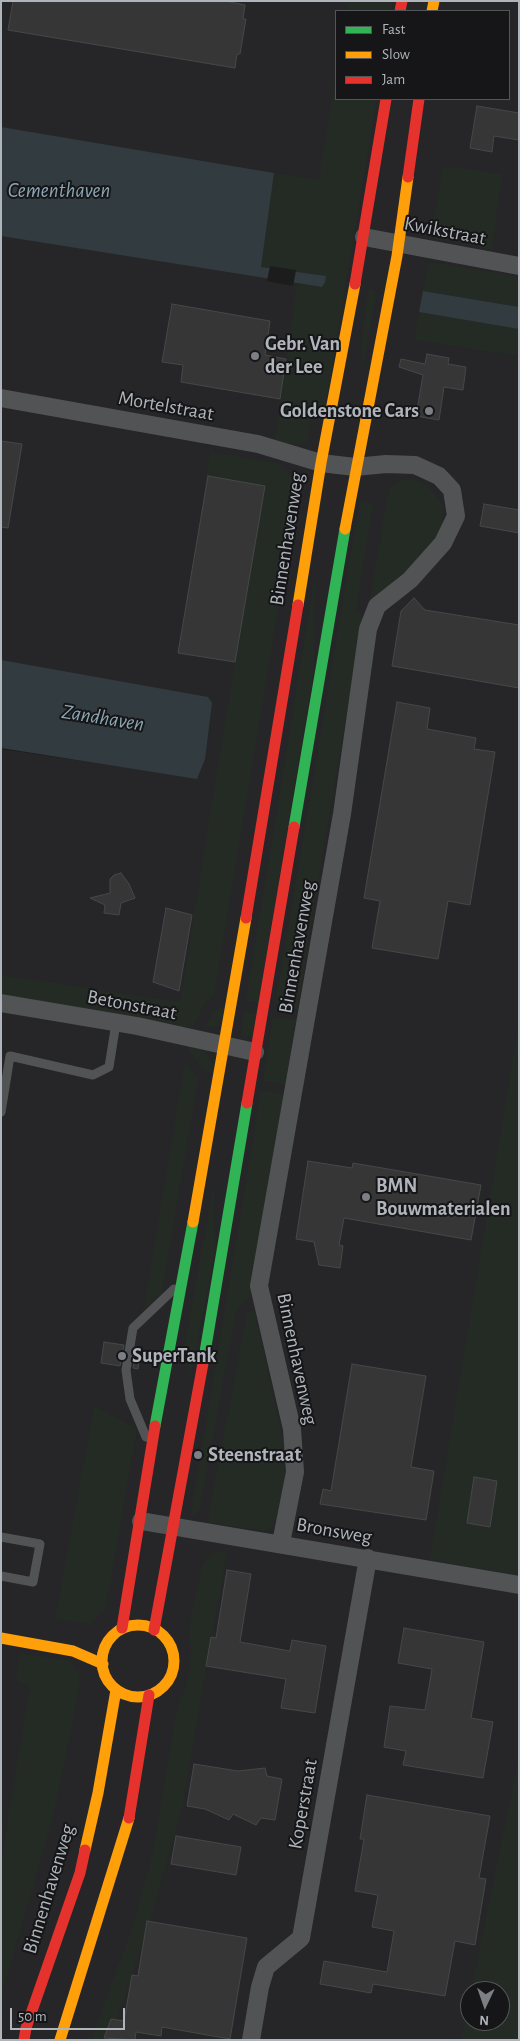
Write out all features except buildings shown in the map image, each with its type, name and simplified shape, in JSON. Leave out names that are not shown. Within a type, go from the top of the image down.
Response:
[{"type":"main road","name":"Binnenhavenweg","points":[[122,1628],[151,1451],[225,1045],[321,463],[364,237],[386,100]]},
{"type":"main road","name":"Binnenhavenweg","points":[[154,1630],[175,1526],[355,467],[398,244],[419,100]]},
{"type":"main road","points":[[73,1650],[108,1641],[122,1628],[141,1626],[162,1634],[171,1647],[173,1666],[168,1679],[160,1689],[149,1696],[132,1696],[116,1690],[106,1678],[103,1664],[108,1641]]},
{"type":"main road","points":[[1,1638],[73,1650],[103,1664]]},
{"type":"main road","name":"Binnenhavenweg","points":[[24,2040],[26,2028],[80,1873],[98,1793],[116,1690]]},
{"type":"main road","points":[[60,2040],[130,1816],[149,1696]]},
{"type":"street","name":"Kwikstraat","points":[[364,237],[519,266]]},
{"type":"street","name":"Mortelstraat","points":[[1,398],[258,444],[300,454],[321,463]]},
{"type":"street","name":"Binnenhavenweg","points":[[281,1543],[295,1472],[292,1429],[259,1286],[342,814],[368,629],[378,606],[410,580],[443,543],[456,516],[452,490],[439,476],[414,465],[386,464],[355,467],[321,463]]},
{"type":"street","name":"Betonstraat","points":[[1,1004],[116,1023],[255,1052]]},
{"type":"street","name":"Bronsweg","points":[[141,1521],[281,1543],[519,1585]]},
{"type":"street","name":"Koperstraat","points":[[251,2040],[260,1987],[266,1967],[301,1938],[368,1558]]},
{"type":"lane","points":[[1,1112],[10,1056],[93,1075],[109,1067],[116,1023]]},
{"type":"lane","points":[[151,1451],[130,1399],[126,1370],[132,1337],[134,1328],[184,1278]]},
{"type":"lane","points":[[1,1537],[40,1544],[33,1582],[1,1576]]},
{"type":"shaded area","points":[[1,1],[519,1],[519,2040],[1,2040],[1,749],[197,778],[1,670]]},
{"type":"shaded area","points":[[349,1],[392,1],[391,10],[347,10]]},
{"type":"shaded area","points":[[335,81],[335,100],[377,100],[325,408],[313,409],[307,442],[289,444],[275,442],[297,284],[322,287],[261,267],[274,173],[319,180]]},
{"type":"shaded area","points":[[443,166],[502,174],[492,250],[434,238],[432,229]]},
{"type":"shaded area","points":[[429,262],[519,277],[519,307],[423,291]]},
{"type":"shaded area","points":[[368,290],[375,291],[375,301],[363,370],[362,340]]},
{"type":"shaded area","points":[[419,312],[519,329],[519,356],[415,340]]},
{"type":"shaded area","points":[[210,452],[276,463],[285,469],[298,487],[214,996],[207,999],[192,1028],[1,997],[1,975],[180,1002],[263,487],[206,477]]},
{"type":"shaded area","points":[[413,479],[425,484],[441,501],[444,511],[441,527],[437,539],[374,607],[370,601],[389,488],[403,480]]},
{"type":"shaded area","points":[[360,500],[373,504],[356,610],[363,619],[310,928],[298,1010],[275,1006]]},
{"type":"shaded area","points":[[315,575],[314,670],[258,1003],[246,1001]]},
{"type":"shaded area","points":[[223,1008],[220,1026],[204,1028],[215,1009]]},
{"type":"shaded area","points":[[244,1011],[257,1014],[253,1037],[241,1035]]},
{"type":"shaded area","points":[[273,1017],[296,1020],[285,1085],[263,1081]]},
{"type":"shaded area","points":[[519,1021],[519,1575],[430,1560]]},
{"type":"shaded area","points":[[186,1045],[199,1049],[208,1055],[213,1065],[212,1073],[203,1070]]},
{"type":"shaded area","points":[[185,1062],[198,1079],[162,1293],[144,1309]]},
{"type":"shaded area","points":[[261,1091],[284,1094],[251,1295],[239,1306],[235,1316],[200,1507],[195,1514],[191,1515]]},
{"type":"shaded area","points":[[214,1182],[215,1252],[190,1381],[185,1344]]},
{"type":"shaded area","points":[[254,1309],[284,1446],[285,1476],[280,1510],[271,1529],[266,1531],[210,1523],[208,1519],[247,1313]]},
{"type":"shaded area","points":[[94,1406],[137,1429],[105,1612],[99,1613],[91,1624],[55,1619]]},
{"type":"shaded area","points":[[215,1552],[227,1552],[181,1812],[152,1914],[110,2040],[91,2040],[132,1929],[152,1856],[177,1709],[186,1686],[190,1665],[191,1647],[188,1632],[201,1572],[206,1560]]},
{"type":"shaded area","points":[[20,1653],[71,1661],[80,1677],[73,1723],[53,1816],[1,1998],[1,1864],[30,1687],[16,1681]]},
{"type":"shaded area","points":[[519,1757],[519,2040],[462,2040],[464,2031],[510,2031],[510,1981],[473,1981]]},
{"type":"water","name":"Cementhaven","points":[[1,127],[274,173],[261,267],[326,276],[325,282],[322,287],[1,236]]},
{"type":"water","points":[[423,291],[519,307],[519,329],[419,312]]},
{"type":"water","name":"Zandhaven","points":[[1,660],[208,697],[212,703],[205,759],[197,779],[1,748]]},
{"type":"pier","points":[[270,266],[296,270],[293,286],[267,281]]},
{"type":"traffic: fast","points":[[294,827],[345,529]]},
{"type":"traffic: fast","points":[[204,1358],[247,1103]]},
{"type":"traffic: fast","points":[[155,1426],[193,1222]]},
{"type":"traffic: slow","points":[[432,10],[434,1]]},
{"type":"traffic: slow","points":[[345,529],[397,256],[408,177]]},
{"type":"traffic: slow","points":[[298,605],[321,463],[355,284]]},
{"type":"traffic: slow","points":[[193,1222],[246,918]]},
{"type":"traffic: slow","points":[[138,1625],[158,1631],[168,1641],[174,1661],[168,1681],[158,1691],[138,1697],[118,1691],[108,1681],[102,1661],[108,1641],[118,1631],[138,1625]]},
{"type":"traffic: slow","points":[[1,1638],[73,1651],[103,1664]]},
{"type":"traffic: slow","points":[[85,1850],[98,1793],[116,1690]]},
{"type":"traffic: slow","points":[[60,2040],[129,1818]]},
{"type":"traffic: jam","points":[[400,10],[402,1]]},
{"type":"traffic: jam","points":[[355,284],[386,100]]},
{"type":"traffic: jam","points":[[408,177],[419,100]]},
{"type":"traffic: jam","points":[[246,918],[298,605]]},
{"type":"traffic: jam","points":[[247,1103],[294,827]]},
{"type":"traffic: jam","points":[[154,1630],[204,1358]]},
{"type":"traffic: jam","points":[[122,1628],[155,1426]]},
{"type":"traffic: jam","points":[[129,1818],[149,1695]]},
{"type":"traffic: jam","points":[[24,2040],[26,2028],[80,1873],[85,1850]]},
{"type":"place","name":"Gebr. Van der Lee","points":[[255,356]]},
{"type":"place","name":"Goldenstone Cars","points":[[429,411]]},
{"type":"place","name":"BMN Bouwmaterialen","points":[[366,1197]]},
{"type":"place","name":"SuperTank","points":[[122,1356]]},
{"type":"place","name":"Steenstraat","points":[[198,1455]]}]
